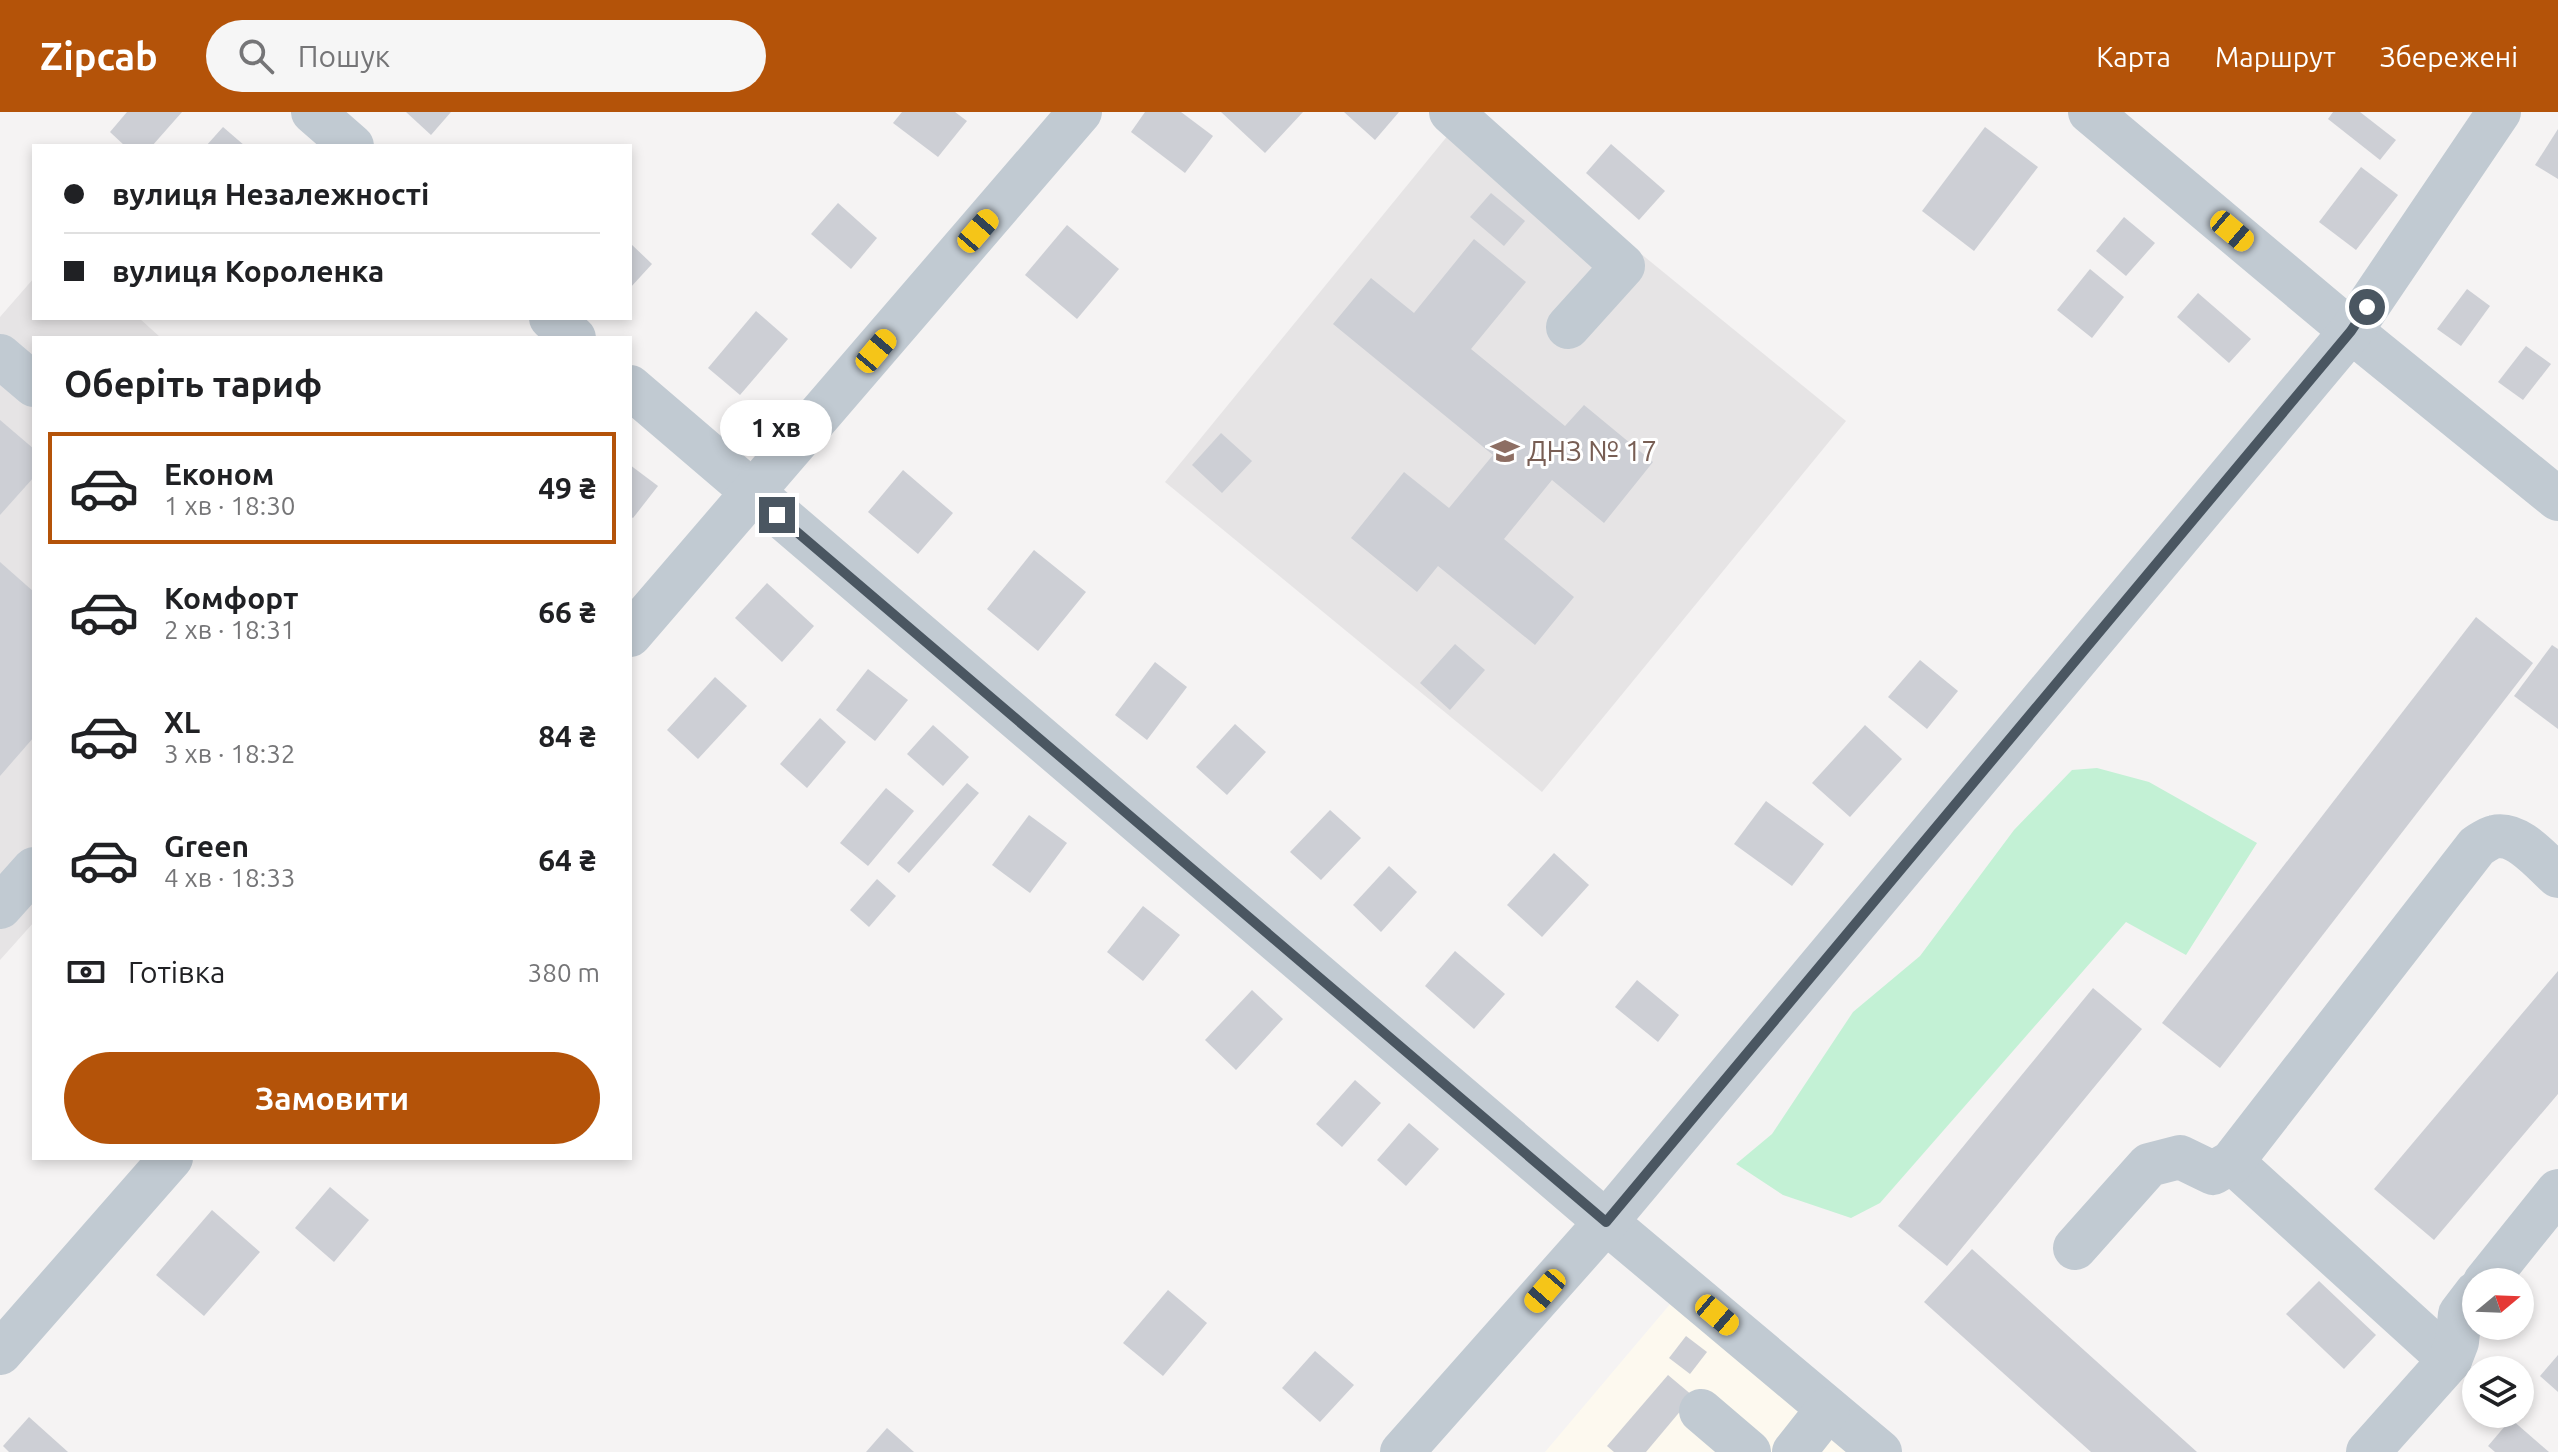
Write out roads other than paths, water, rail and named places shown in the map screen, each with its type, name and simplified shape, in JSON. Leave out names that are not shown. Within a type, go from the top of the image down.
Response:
[{"type":"street","points":[[313,112],[350,144]]},
{"type":"street","points":[[632,633],[1080,112]]},
{"type":"street","points":[[1451,112],[1623,266],[1568,327]]},
{"type":"street","points":[[2090,112],[2351,331],[2558,499]]},
{"type":"street","points":[[1402,1452],[1606,1222],[2351,331],[2499,112]]},
{"type":"street","points":[[553,320],[572,336]]},
{"type":"street","points":[[0,356],[32,383]]},
{"type":"street","points":[[632,389],[1606,1222],[1880,1452]]},
{"type":"street","points":[[2075,1248],[2149,1165],[2180,1157],[2213,1173],[2232,1162],[2477,846],[2493,837],[2506,836],[2522,844],[2558,876]]},
{"type":"street","points":[[0,907],[32,871]]},
{"type":"street","points":[[0,1353],[169,1160]]},
{"type":"street","points":[[2232,1162],[2450,1360]]},
{"type":"street","points":[[2496,1268],[2558,1191]]},
{"type":"street","points":[[2368,1452],[2450,1360],[2457,1342],[2462,1311]]},
{"type":"street","points":[[1794,1452],[1828,1409]]},
{"type":"street","points":[[1701,1411],[1749,1452]]},
{"type":"place","name":"ДНЗ № 17","points":[[1505,451]]}]
